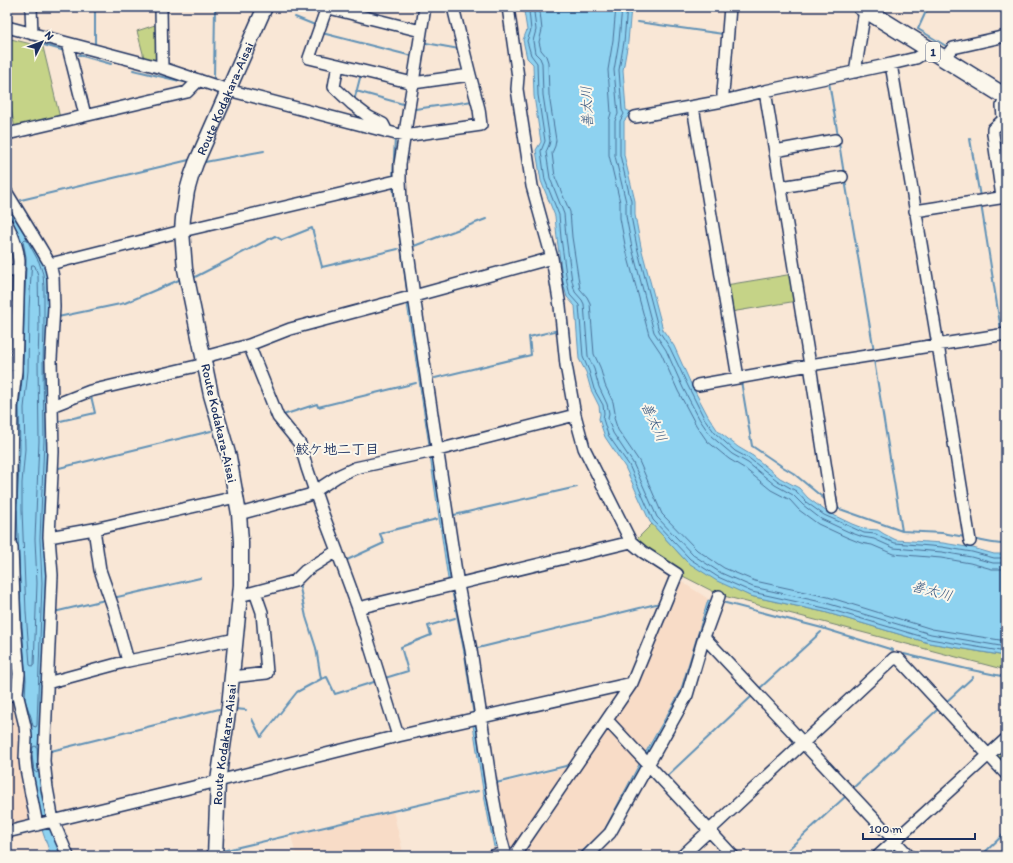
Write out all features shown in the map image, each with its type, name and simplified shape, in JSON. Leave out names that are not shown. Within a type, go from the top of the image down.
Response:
[{"type":"highway","name":"1","points":[[864,8],[1006,97]]},
{"type":"main road","name":"Route Kodakara-Aisai","points":[[215,856],[218,781],[232,677],[241,585],[241,542],[239,514],[229,457],[211,395],[186,269],[182,231],[185,204],[191,177],[265,7]]},
{"type":"street","points":[[31,7],[32,34]]},
{"type":"street","points":[[161,7],[162,68]]},
{"type":"street","points":[[421,31],[326,7],[309,58],[413,83],[470,75]]},
{"type":"street","points":[[425,7],[400,164],[401,202],[458,585],[471,650],[492,791],[500,834],[509,855]]},
{"type":"street","points":[[7,27],[162,68],[228,90],[404,136],[481,125],[479,109],[453,7]]},
{"type":"street","points":[[508,7],[518,77],[517,89],[532,186],[552,258],[560,306],[566,365],[575,415],[584,448],[631,542],[643,552],[677,574],[632,683],[509,855]]},
{"type":"street","points":[[723,102],[730,7]]},
{"type":"street","points":[[855,72],[864,8]]},
{"type":"street","points":[[944,59],[953,48],[1006,36]]},
{"type":"street","points":[[67,43],[85,115]]},
{"type":"street","points":[[635,117],[723,102],[765,91],[891,64],[916,58],[929,50]]},
{"type":"street","points":[[891,64],[970,542]]},
{"type":"street","points":[[338,65],[334,87],[369,117],[383,124],[388,132]]},
{"type":"street","points":[[7,134],[187,92],[199,80]]},
{"type":"street","points":[[765,91],[832,508]]},
{"type":"street","points":[[915,211],[1004,197],[993,129],[1003,120],[1002,106],[1006,97]]},
{"type":"street","points":[[694,107],[738,378]]},
{"type":"street","points":[[775,151],[835,140]]},
{"type":"street","points":[[780,187],[842,177]]},
{"type":"street","points":[[50,264],[182,231],[400,180]]},
{"type":"street","points":[[7,194],[50,264],[53,277],[54,307],[50,359],[53,452],[49,537],[52,575],[44,761],[52,821],[68,856]]},
{"type":"street","points":[[7,224],[15,240],[18,251],[16,371],[9,407],[8,543],[12,548],[15,627],[19,674],[12,694],[26,726],[25,764],[37,824]]},
{"type":"street","points":[[52,406],[90,391],[204,360],[290,329],[552,258]]},
{"type":"street","points":[[7,271],[18,270]]},
{"type":"street","points":[[698,384],[1006,334]]},
{"type":"street","points":[[249,345],[278,417],[300,444],[314,490],[358,608],[398,736]]},
{"type":"street","points":[[239,514],[309,494],[338,476],[355,468],[438,450],[575,415]]},
{"type":"street","points":[[49,537],[94,529],[236,497]]},
{"type":"street","points":[[94,529],[100,570],[113,607],[128,661]]},
{"type":"street","points":[[358,608],[631,542]]},
{"type":"street","points":[[240,595],[295,581],[305,571],[338,551]]},
{"type":"street","points":[[232,677],[267,673],[262,612],[255,592]]},
{"type":"street","points":[[587,856],[610,833],[645,762],[687,695],[704,637],[720,596]]},
{"type":"street","points":[[704,637],[909,856]]},
{"type":"street","points":[[47,683],[128,661],[236,639]]},
{"type":"street","points":[[896,659],[899,647]]},
{"type":"street","points":[[682,856],[894,658],[899,659],[1006,774]]},
{"type":"street","points":[[7,832],[398,736],[632,683]]},
{"type":"street","points":[[607,720],[733,856]]},
{"type":"street","points":[[878,856],[1006,739]]},
{"type":"street","points":[[492,856],[509,855]]},
{"type":"shaded area","points":[[682,582],[708,600],[680,692],[644,755],[615,722],[614,715],[677,583]]},
{"type":"shaded area","points":[[16,696],[35,821],[7,828],[7,698]]},
{"type":"shaded area","points":[[606,726],[641,762],[604,830],[577,856],[519,856]]},
{"type":"shaded area","points":[[573,766],[511,851],[505,834],[495,785]]},
{"type":"shaded area","points":[[393,811],[404,856],[296,856],[291,835]]},
{"type":"green space","points":[[158,24],[158,59],[155,63],[145,61],[137,31]]},
{"type":"green space","points":[[7,38],[43,47],[60,118],[15,128],[7,91]]},
{"type":"green space","points":[[793,274],[797,301],[731,312],[726,285]]},
{"type":"green space","points":[[652,524],[687,562],[750,596],[824,612],[929,643],[1005,656],[1002,669],[720,595],[677,573],[634,542]]},
{"type":"green space","points":[[1006,744],[1006,768],[996,757],[997,752]]},
{"type":"water","name":"善太川","points":[[526,7],[631,7],[628,42],[623,70],[626,110],[631,112],[720,96],[630,114],[624,121],[624,155],[635,201],[635,215],[641,247],[663,330],[674,346],[691,384],[718,431],[738,447],[753,456],[780,478],[799,488],[808,498],[827,512],[865,529],[878,530],[896,540],[943,543],[973,548],[994,554],[1006,554],[1006,656],[929,643],[824,612],[750,596],[717,581],[687,562],[650,522],[625,467],[605,437],[599,419],[599,406],[591,390],[586,372],[579,359],[575,306],[567,297],[563,283],[555,216],[541,181],[536,150],[541,142],[534,96],[533,64],[527,58],[523,40],[527,30],[524,11]]},
{"type":"water","points":[[7,200],[43,260],[47,273],[48,441],[46,583],[41,747],[63,856],[51,856],[41,827],[28,763],[21,701],[13,510],[20,349],[11,223],[7,218]]},
{"type":"water","points":[[407,304],[410,306],[430,443],[429,445]]},
{"type":"water","points":[[430,456],[433,459],[450,578],[448,579]]},
{"type":"water","points":[[452,592],[454,593],[467,657],[473,713],[465,658]]},
{"type":"water","points":[[708,600],[712,601],[683,694],[607,832],[582,856],[577,856],[604,830],[680,692]]},
{"type":"water","points":[[473,725],[476,726],[485,789],[497,846],[494,847],[483,790]]},
{"type":"waterway","points":[[95,7],[95,46]]},
{"type":"waterway","points":[[214,78],[215,7]]},
{"type":"waterway","points":[[928,7],[918,29],[946,46],[950,45]]},
{"type":"waterway","points":[[295,17],[315,25]]},
{"type":"waterway","points":[[638,22],[723,34]]},
{"type":"waterway","points":[[322,33],[412,56]]},
{"type":"waterway","points":[[37,43],[65,51]]},
{"type":"waterway","points":[[426,43],[459,49]]},
{"type":"waterway","points":[[79,55],[111,64]]},
{"type":"waterway","points":[[133,70],[184,82]]},
{"type":"waterway","points":[[354,101],[361,74]]},
{"type":"waterway","points":[[829,82],[838,136]]},
{"type":"waterway","points":[[356,91],[403,104]]},
{"type":"waterway","points":[[415,109],[473,101]]},
{"type":"waterway","points":[[393,175],[395,138]]},
{"type":"waterway","points":[[970,139],[980,197]]},
{"type":"waterway","points":[[839,143],[844,174]]},
{"type":"waterway","points":[[205,162],[264,151]]},
{"type":"waterway","points":[[21,200],[189,160]]},
{"type":"waterway","points":[[845,180],[874,351]]},
{"type":"waterway","points":[[393,187],[407,291]]},
{"type":"waterway","points":[[981,204],[1001,330]]},
{"type":"waterway","points":[[414,246],[486,219]]},
{"type":"waterway","points":[[195,277],[275,236],[282,240],[312,228],[322,267],[398,249]]},
{"type":"waterway","points":[[58,317],[125,303],[179,280]]},
{"type":"waterway","points":[[435,378],[531,355],[529,337],[559,330]]},
{"type":"waterway","points":[[7,337],[11,336]]},
{"type":"waterway","points":[[1003,338],[1006,359]]},
{"type":"waterway","points":[[874,360],[902,531]]},
{"type":"waterway","points":[[741,381],[752,446],[793,473],[827,501]]},
{"type":"waterway","points":[[283,415],[317,404],[318,407],[416,383]]},
{"type":"waterway","points":[[56,422],[95,413],[92,396]]},
{"type":"waterway","points":[[59,468],[211,431]]},
{"type":"waterway","points":[[454,515],[577,487]]},
{"type":"waterway","points":[[837,508],[902,531],[942,533],[965,537]]},
{"type":"waterway","points":[[347,560],[384,543],[380,534],[437,519]]},
{"type":"waterway","points":[[974,539],[990,543],[1006,544]]},
{"type":"waterway","points":[[113,598],[200,578]]},
{"type":"waterway","points":[[299,583],[306,617],[316,648],[321,679]]},
{"type":"waterway","points":[[54,612],[105,600]]},
{"type":"waterway","points":[[722,602],[822,628],[893,650]]},
{"type":"waterway","points":[[478,648],[660,603]]},
{"type":"waterway","points":[[385,678],[408,671],[401,647],[431,635],[428,626],[455,618]]},
{"type":"waterway","points":[[759,689],[821,632]]},
{"type":"waterway","points":[[904,654],[1006,677]]},
{"type":"waterway","points":[[252,719],[261,737],[297,692],[321,679],[327,677],[335,694],[374,682]]},
{"type":"waterway","points":[[946,702],[973,677]]},
{"type":"waterway","points":[[666,777],[751,697]]},
{"type":"waterway","points":[[51,751],[219,709]]},
{"type":"waterway","points":[[235,709],[246,710]]},
{"type":"waterway","points":[[852,789],[937,710]]},
{"type":"waterway","points":[[496,783],[570,765]]},
{"type":"waterway","points":[[222,851],[478,791]]},
{"type":"waterway","points":[[781,856],[846,796]]},
{"type":"waterway","points":[[981,856],[1006,832]]},
{"type":"waterway","points":[[202,856],[206,855]]},
{"type":"district","name":"鮫ケ地二丁目","points":[[337,449]]}]
